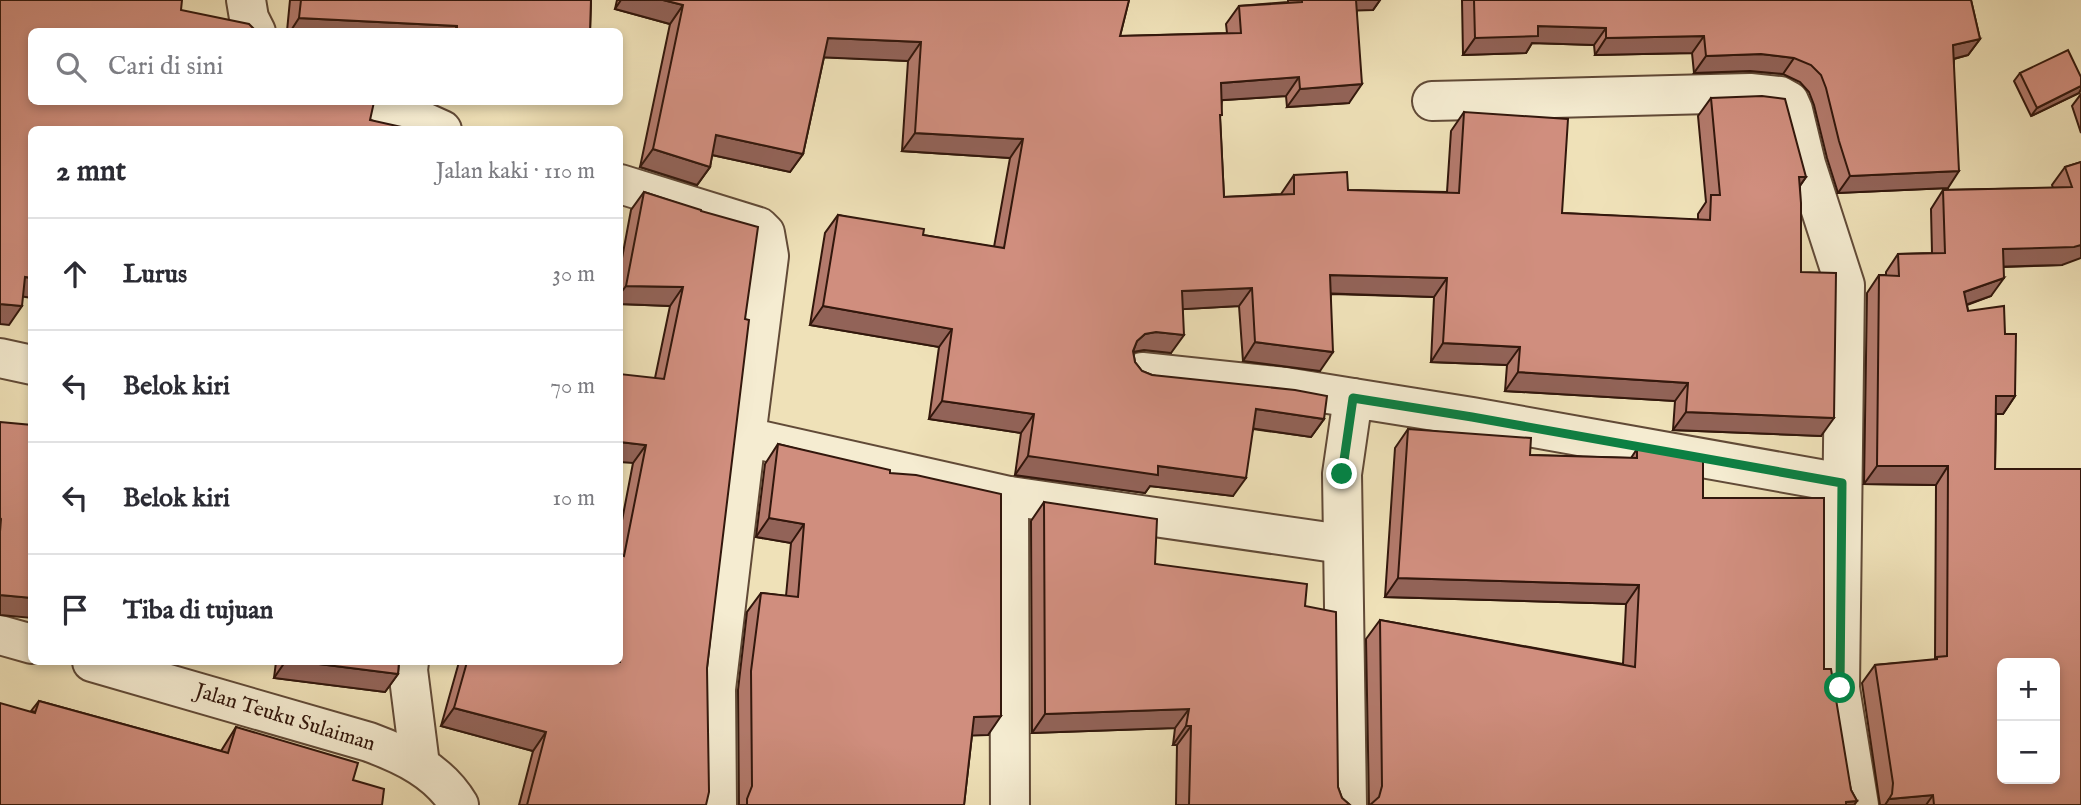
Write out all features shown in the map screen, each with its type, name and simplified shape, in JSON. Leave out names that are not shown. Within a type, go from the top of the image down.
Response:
[{"type":"street","points":[[246,0],[254,28]]},
{"type":"street","points":[[1432,101],[1749,93],[1780,96],[1789,101],[1806,164],[1846,285],[1840,688],[1858,805]]},
{"type":"street","points":[[387,105],[433,126]]},
{"type":"street","points":[[623,185],[759,227],[765,233],[769,256],[716,689],[717,805]]},
{"type":"street","points":[[0,358],[28,364]]},
{"type":"street","points":[[1142,372],[1285,387],[1472,417],[1842,483]]},
{"type":"street","points":[[1347,805],[1342,474],[1353,398]]},
{"type":"street","points":[[746,437],[1009,496],[1342,544]]},
{"type":"street","points":[[1009,496],[1010,805]]},
{"type":"street","points":[[0,635],[28,643]]},
{"type":"street","name":"Jalan Teuku Sulaiman","points":[[102,665],[396,752],[420,765],[449,789],[459,805]]},
{"type":"street","points":[[409,665],[420,765]]},
{"type":"building","points":[[0,0],[182,0],[181,10],[249,24],[253,28],[28,28],[28,105],[373,105],[370,120],[397,126],[28,126],[28,277],[25,277],[22,306],[0,304]]},
{"type":"building","points":[[301,0],[591,0],[590,28],[457,28],[299,18]]},
{"type":"building","points":[[663,0],[1129,0],[1120,36],[1241,33],[1239,6],[1302,0],[1356,0],[1362,84],[1300,89],[1299,77],[1221,83],[1224,197],[1294,194],[1294,175],[1347,172],[1348,190],[1459,193],[1464,112],[1568,119],[1562,213],[1710,220],[1711,195],[1720,195],[1711,98],[1762,96],[1785,99],[1806,177],[1799,177],[1801,272],[1836,273],[1834,418],[1686,412],[1688,383],[1518,372],[1520,347],[1443,343],[1447,278],[1330,275],[1333,352],[1255,342],[1252,288],[1182,291],[1184,335],[1156,332],[1145,334],[1137,341],[1133,351],[1135,362],[1142,371],[1152,375],[1295,390],[1327,396],[1324,419],[1256,409],[1246,478],[1158,466],[1158,475],[1028,456],[1034,414],[942,401],[952,329],[823,306],[838,215],[924,229],[923,235],[1004,248],[1023,139],[915,133],[921,42],[828,38],[803,154],[716,135],[710,167],[653,149],[683,5]]},
{"type":"building","points":[[1474,0],[1971,0],[1980,39],[1953,45],[1959,171],[1850,176],[1821,75],[1811,65],[1794,58],[1761,54],[1706,56],[1704,36],[1606,38],[1606,28],[1538,26],[1538,36],[1475,38]]},
{"type":"building","points":[[2068,50],[2081,77],[2081,86],[2037,108],[2020,73]]},
{"type":"building","points":[[2081,162],[2081,245],[2003,249],[2004,278],[1964,292],[1968,311],[2004,306],[2005,334],[2016,334],[2015,396],[1996,396],[1995,469],[2081,469],[2081,805],[1934,805],[1933,795],[1889,799],[1893,783],[1875,665],[1947,656],[1948,466],[1877,466],[1879,275],[1899,276],[1898,254],[1945,253],[1943,190],[2072,187],[2065,167]]},
{"type":"building","points":[[644,192],[758,227],[745,319],[749,320],[707,668],[709,792],[706,805],[527,805],[546,732],[454,708],[466,665],[623,665],[623,556],[646,445],[623,442],[623,374],[664,379],[683,287],[626,286]]},
{"type":"building","points":[[0,422],[28,425],[28,598],[0,595]]},
{"type":"building","points":[[1408,429],[1531,438],[1530,455],[1637,458],[1637,449],[1645,449],[1703,459],[1703,498],[1824,498],[1824,669],[1831,669],[1851,790],[1857,801],[1846,802],[1846,805],[1370,805],[1379,797],[1382,786],[1380,620],[1635,667],[1639,585],[1398,578]]},
{"type":"building","points":[[778,444],[890,470],[890,473],[916,475],[1001,494],[1001,716],[974,717],[964,805],[747,805],[752,786],[751,671],[761,593],[798,597],[804,524],[769,518]]},
{"type":"building","points":[[1044,502],[1157,519],[1155,564],[1307,584],[1305,606],[1336,612],[1338,787],[1342,798],[1350,805],[1189,805],[1191,726],[1186,726],[1189,709],[1045,714]]},
{"type":"building","points":[[327,665],[399,665],[398,674]]},
{"type":"building","points":[[39,701],[228,753],[236,727],[358,763],[353,780],[384,789],[382,805],[0,805],[0,703],[35,713]]},
{"type":"route","points":[[1342,474],[1353,398],[1842,483],[1840,688]]}]
